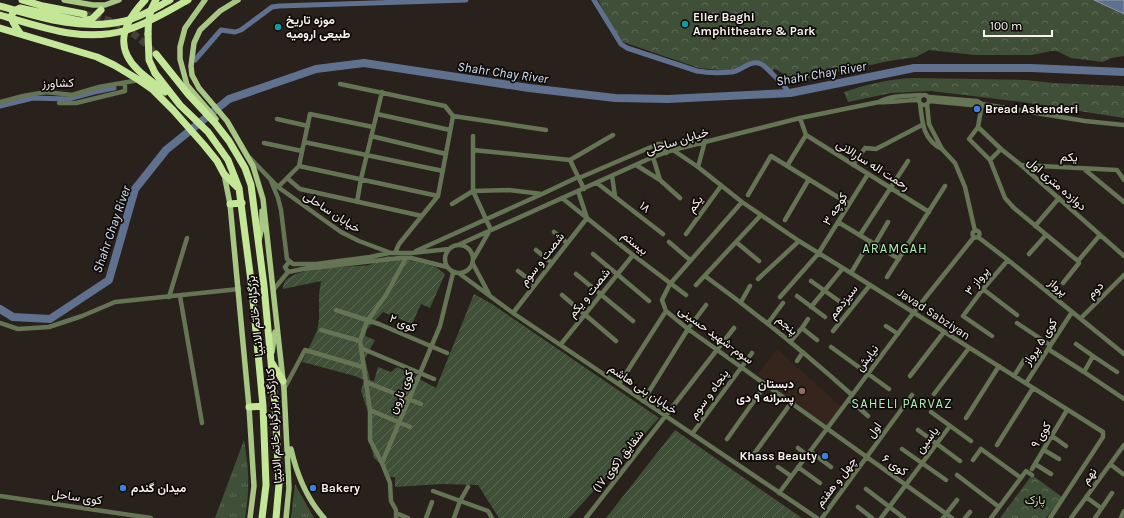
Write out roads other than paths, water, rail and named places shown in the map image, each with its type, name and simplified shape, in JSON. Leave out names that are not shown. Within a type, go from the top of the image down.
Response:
[{"type":"highway","points":[[22,0],[84,14]]},
{"type":"highway","points":[[145,0],[137,8],[124,31],[123,41],[126,55],[139,71],[180,105]]},
{"type":"highway","points":[[156,0],[152,6],[149,17],[149,60],[155,73],[180,105]]},
{"type":"highway","points":[[0,6],[65,23],[103,25],[126,21],[170,0]]},
{"type":"highway","points":[[0,15],[59,32],[83,35],[104,34],[127,30],[152,20],[188,0]]},
{"type":"highway","points":[[20,33],[12,21],[12,16],[14,10],[20,8],[86,22],[92,19],[103,7]]},
{"type":"highway","points":[[0,28],[97,57],[139,80],[152,89],[173,110],[217,160],[224,174],[239,188]]},
{"type":"highway","name":"بزرگراه خاتم الانبیا","points":[[156,54],[220,126],[245,168],[251,185],[275,405],[279,484],[276,518]]},
{"type":"highway","name":"بزرگراه خاتم الانبیا","points":[[180,105],[208,132],[228,160],[239,188],[242,203],[263,406],[266,485],[262,518]]},
{"type":"highway","points":[[230,204],[242,203]]},
{"type":"highway","points":[[271,361],[284,385]]},
{"type":"highway","points":[[250,407],[263,406]]},
{"type":"main road","points":[[64,0],[103,7],[119,0]]},
{"type":"main road","points":[[189,91],[182,65],[180,47],[185,28],[205,0]]},
{"type":"main road","points":[[234,150],[230,138],[220,126],[226,124],[224,120],[199,92],[192,75],[191,59],[194,42],[200,30],[220,11],[238,0]]},
{"type":"main road","name":"کنارگذر بزرگراه خاتم الانبیا","points":[[197,86],[227,121],[253,166],[261,190],[265,212],[274,289],[276,326],[284,385],[289,488],[286,518]]},
{"type":"main road","name":"کنارگذر بزرگراه خاتم الانبیا","points":[[224,174],[230,204],[250,407],[254,486],[250,518]]},
{"type":"main road","points":[[258,241],[262,227],[261,190]]},
{"type":"main road","points":[[271,361],[276,326]]},
{"type":"main road","points":[[287,434],[300,480],[315,507],[324,518]]},
{"type":"street","name":"کشاورز","points":[[0,102],[46,92],[72,95],[99,87],[139,80]]},
{"type":"street","points":[[59,103],[76,103],[125,92],[125,83]]},
{"type":"street","points":[[340,84],[445,106],[453,116],[546,130]]},
{"type":"street","points":[[357,202],[366,156],[382,92]]},
{"type":"street","points":[[942,150],[929,124],[928,100],[924,94],[920,99],[922,125],[934,145],[942,150],[955,163],[965,187],[975,231],[980,233],[976,237]]},
{"type":"street","name":"خیابان ساحلی","points":[[458,245],[653,157],[673,150],[800,118],[879,102],[885,99],[900,96],[920,99]]},
{"type":"street","points":[[920,99],[924,105],[928,100]]},
{"type":"street","points":[[928,100],[977,101],[982,104],[1085,122],[1124,125]]},
{"type":"street","points":[[982,104],[978,127],[969,139],[990,160],[1005,198],[1014,208],[1078,261]]},
{"type":"street","points":[[278,187],[299,166],[310,114],[374,127]]},
{"type":"street","points":[[377,114],[450,130]]},
{"type":"street","points":[[269,177],[278,198],[281,210],[287,259],[289,262],[293,264],[316,264],[393,253],[438,196],[453,116]]},
{"type":"street","points":[[787,166],[806,135],[800,118]]},
{"type":"street","points":[[277,119],[308,126]]},
{"type":"street","points":[[853,164],[865,148],[876,149],[922,125]]},
{"type":"street","name":"دوازده متری اول","points":[[978,127],[1001,149],[1124,256]]},
{"type":"street","points":[[473,150],[570,160],[613,135]]},
{"type":"street","name":"رحمت اله سارالانی","points":[[806,135],[929,212]]},
{"type":"street","points":[[371,136],[446,154]]},
{"type":"street","points":[[274,289],[288,272],[393,259],[406,258],[447,267],[453,273],[460,274],[468,271],[491,230],[474,191],[473,136]]},
{"type":"street","points":[[698,167],[705,141]]},
{"type":"street","points":[[264,142],[302,151]]},
{"type":"street","points":[[304,142],[442,171]]},
{"type":"street","points":[[412,253],[578,177],[658,144],[663,144],[666,153]]},
{"type":"street","points":[[990,160],[1001,149]]},
{"type":"street","name":"Javad Sabziyan","points":[[673,150],[698,167],[720,186],[798,241],[914,312],[1103,432],[1102,437],[1050,518]]},
{"type":"street","name":"خیابان ساحلی","points":[[245,152],[278,187],[341,232],[369,245],[393,253],[412,253],[449,249]]},
{"type":"street","points":[[748,194],[771,156],[849,204]]},
{"type":"street","points":[[653,157],[660,180]]},
{"type":"street","points":[[570,160],[584,189]]},
{"type":"street","points":[[860,235],[908,161]]},
{"type":"street","points":[[636,165],[660,180],[680,198]]},
{"type":"street","name":"یکم","points":[[1021,165],[1117,170],[1124,180]]},
{"type":"street","points":[[299,166],[438,196]]},
{"type":"street","points":[[1083,168],[1124,202]]},
{"type":"street","name":"کوچه ۳","points":[[818,254],[868,174]]},
{"type":"street","points":[[612,176],[615,196]]},
{"type":"street","points":[[287,178],[300,189],[422,216]]},
{"type":"street","points":[[785,220],[809,179]]},
{"type":"street","name":"۱۸","points":[[597,183],[663,234]]},
{"type":"street","name":"یکم","points":[[686,234],[720,186]]},
{"type":"street","points":[[887,277],[945,186]]},
{"type":"street","points":[[452,204],[474,191],[509,190],[542,194]]},
{"type":"street","points":[[578,191],[587,218]]},
{"type":"street","name":"بیستم","points":[[562,198],[686,295]]},
{"type":"street","points":[[1035,226],[1059,198]]},
{"type":"street","name":"سوم-شهید حسینی","points":[[742,202],[670,284],[662,300],[666,310],[688,329],[718,349],[827,429]]},
{"type":"street","points":[[696,285],[760,215]]},
{"type":"street","name":"شصت و سوم","points":[[513,313],[587,218]]},
{"type":"street","points":[[838,222],[899,259]]},
{"type":"street","points":[[851,273],[888,222]]},
{"type":"street","points":[[554,232],[567,243]]},
{"type":"street","points":[[1029,254],[1046,235]]},
{"type":"street","points":[[1063,283],[1079,264],[1078,261],[1100,235]]},
{"type":"street","name":"پرواز","points":[[976,237],[1008,260],[1123,351]]},
{"type":"street","name":"نیایش","points":[[779,493],[914,312],[976,237]]},
{"type":"street","points":[[169,297],[187,238]]},
{"type":"street","points":[[758,279],[798,241]]},
{"type":"street","points":[[669,242],[690,260]]},
{"type":"street","points":[[736,242],[759,261]]},
{"type":"street","points":[[369,245],[372,252],[370,257]]},
{"type":"street","points":[[447,267],[445,256],[449,249],[458,245],[468,248],[474,258]]},
{"type":"street","points":[[536,250],[552,263]]},
{"type":"street","points":[[593,254],[649,301]]},
{"type":"street","points":[[780,297],[818,254]]},
{"type":"street","name":"شصت و یکم","points":[[561,344],[633,255]]},
{"type":"street","points":[[406,258],[386,295],[366,321],[360,341],[370,410],[370,440],[390,483],[391,501],[396,510],[396,516],[408,518]]},
{"type":"street","name":"پرواز ۳","points":[[992,336],[963,316],[983,289],[1008,260]]},
{"type":"street","points":[[288,272],[286,267],[289,262]]},
{"type":"street","points":[[473,264],[489,296]]},
{"type":"street","points":[[811,307],[843,268]]},
{"type":"street","points":[[518,271],[535,284]]},
{"type":"street","name":"کوی نارون","points":[[382,463],[440,326],[453,273]]},
{"type":"street","name":"خیابان بنی هاشم","points":[[460,274],[513,313],[817,518]]},
{"type":"street","points":[[576,274],[633,322]]},
{"type":"street","name":"دوم","points":[[1081,318],[1124,275]]},
{"type":"street","name":"پنجم","points":[[705,276],[768,322],[790,342],[804,352],[868,416]]},
{"type":"street","points":[[811,281],[839,301]]},
{"type":"street","name":"سیزدهم","points":[[833,332],[870,285]]},
{"type":"street","points":[[741,302],[750,286]]},
{"type":"street","points":[[0,323],[18,329],[49,327],[82,316],[115,302],[238,289]]},
{"type":"street","points":[[983,289],[1017,315]]},
{"type":"street","points":[[562,295],[616,340]]},
{"type":"street","points":[[180,296],[202,423]]},
{"type":"street","points":[[797,296],[825,317]]},
{"type":"street","points":[[768,322],[783,303]]},
{"type":"street","points":[[644,401],[688,329],[706,305]]},
{"type":"street","name":"کوی ۲","points":[[336,310],[379,324],[447,353]]},
{"type":"street","points":[[619,384],[666,310]]},
{"type":"street","name":"کوی ۵ پرواز","points":[[1026,383],[1072,312]]},
{"type":"street","points":[[790,342],[808,319]]},
{"type":"street","points":[[1017,323],[1084,372],[1124,397]]},
{"type":"street","points":[[886,326],[898,334]]},
{"type":"street","name":"شقایق (کوی ۱۷)","points":[[586,518],[734,328]]},
{"type":"street","points":[[802,328],[818,340]]},
{"type":"street","points":[[321,330],[360,341]]},
{"type":"street","points":[[910,376],[944,332]]},
{"type":"street","points":[[1076,344],[1118,372]]},
{"type":"street","points":[[831,347],[889,388]]},
{"type":"street","points":[[361,348],[434,379]]},
{"type":"street","points":[[934,394],[969,348]]},
{"type":"street","points":[[284,385],[305,350],[363,367]]},
{"type":"street","points":[[741,366],[752,352]]},
{"type":"street","points":[[797,360],[804,352]]},
{"type":"street","points":[[1084,372],[1093,356]]},
{"type":"street","points":[[1014,376],[1026,357]]},
{"type":"street","name":"پنجاه و سوم","points":[[692,434],[741,366]]},
{"type":"street","points":[[966,418],[999,366]]},
{"type":"street","points":[[366,382],[420,404]]},
{"type":"street","points":[[727,439],[766,384]]},
{"type":"street","points":[[997,445],[1033,388]]},
{"type":"street","name":"اول","points":[[867,457],[912,395]]},
{"type":"street","points":[[751,458],[791,403]]},
{"type":"street","points":[[370,410],[410,427]]},
{"type":"street","name":"کوی ۹","points":[[1051,474],[1034,467],[1068,410]]},
{"type":"street","points":[[931,412],[971,441]]},
{"type":"street","name":"یاسین","points":[[881,518],[905,484],[950,426]]},
{"type":"street","name":"کوی ۶","points":[[827,429],[952,518]]},
{"type":"street","points":[[918,430],[960,461]]},
{"type":"street","points":[[1052,436],[1066,446]]},
{"type":"street","name":"نهم","points":[[1071,518],[1124,445]]},
{"type":"street","points":[[798,448],[831,467]]},
{"type":"street","points":[[902,449],[946,480]]},
{"type":"street","points":[[973,460],[981,449],[1021,478]]},
{"type":"street","points":[[1044,450],[1059,459]]},
{"type":"street","name":"چهل و هفتم","points":[[822,518],[867,457]]},
{"type":"street","points":[[1110,464],[1122,474]]},
{"type":"street","points":[[778,467],[791,476]]},
{"type":"street","points":[[798,467],[820,483]]},
{"type":"street","points":[[991,518],[1026,471],[1032,475]]},
{"type":"street","points":[[957,475],[999,507]]},
{"type":"street","points":[[454,518],[460,501],[468,487]]},
{"type":"street","points":[[866,489],[904,518]]},
{"type":"street","points":[[433,491],[488,511],[492,518]]},
{"type":"street","points":[[1095,518],[1112,493]]},
{"type":"street","name":"کوی ساحل","points":[[0,496],[151,518]]},
{"type":"street","points":[[1086,497],[1101,508]]},
{"type":"street","points":[[943,518],[956,500]]},
{"type":"street","points":[[426,518],[432,502]]},
{"type":"street","points":[[858,507],[872,518]]},
{"type":"street","points":[[1120,518],[1124,511]]},
{"type":"street","points":[[965,518],[970,512]]},
{"type":"water","points":[[1094,0],[1124,0],[1124,14]]},
{"type":"waterway","points":[[195,60],[221,30],[235,32],[241,30],[272,7],[466,0]]},
{"type":"waterway","points":[[594,0],[621,44],[627,48],[701,72],[732,72],[753,63],[761,64],[776,77],[790,93]]},
{"type":"waterway","name":"Shahr Chay River","points":[[0,309],[13,317],[50,319],[109,280],[135,189],[166,150],[229,99],[316,69],[364,63],[529,88],[615,98],[668,99],[790,93],[914,68],[1031,68],[1124,72]]},
{"type":"waterway","points":[[0,106],[33,98],[68,99],[114,88]]},
{"type":"tunnel","points":[[84,14],[106,20],[123,27],[139,38],[156,54]]},
{"type":"place","name":"Eller Baghi Amphitheatre & Park","points":[[685,24]]},
{"type":"place","name":"موزه تاریخ طبیعی ارومیه","points":[[278,27]]},
{"type":"place","name":"Bread Askenderi","points":[[977,109]]},
{"type":"place","name":"دبستان پسرانه ۹ دی","points":[[802,391]]},
{"type":"place","name":"Khass Beauty","points":[[825,456]]},
{"type":"place","name":"میدان گندم","points":[[123,488]]},
{"type":"place","name":"Bakery","points":[[313,488]]},
{"type":"district","name":"ARAMGAH","points":[[895,248]]},
{"type":"district","name":"SAHELI PARVAZ","points":[[902,403]]},
{"type":"park label","name":"پارک","points":[[1035,500]]}]
